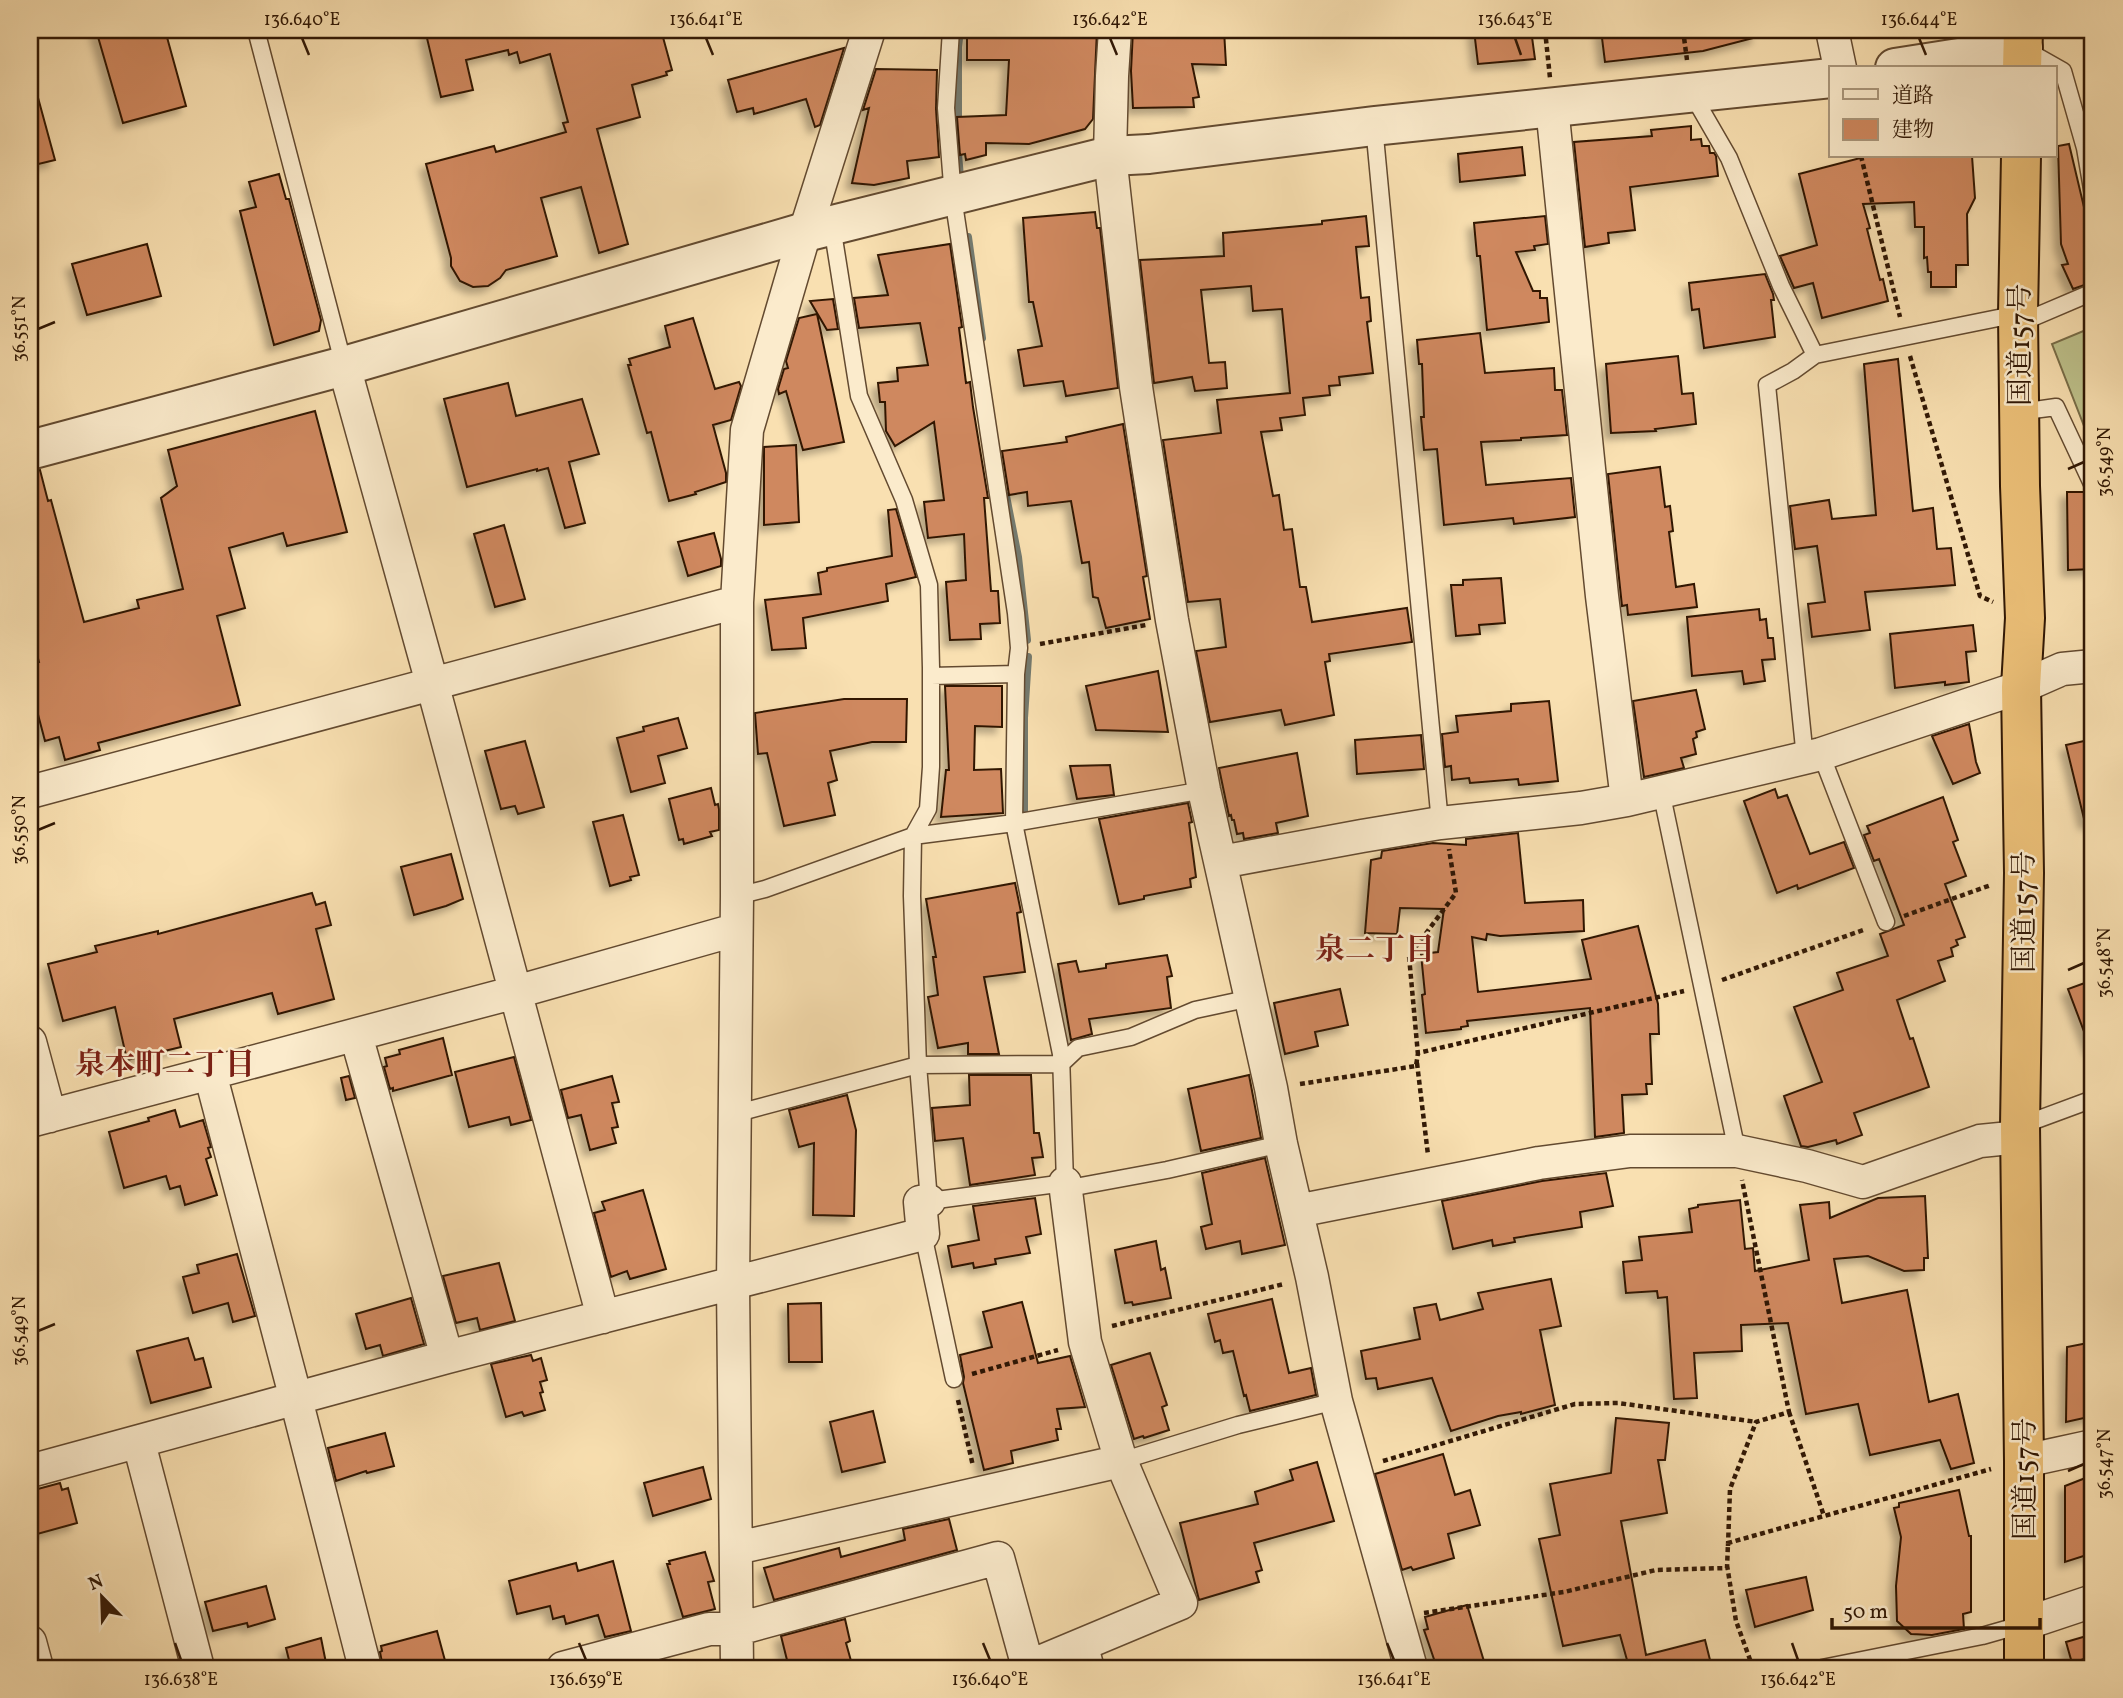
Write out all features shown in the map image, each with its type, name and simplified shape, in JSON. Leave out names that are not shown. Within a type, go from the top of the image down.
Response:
[{"type":"highway","name":"国道157号","points":[[2021,158],[2018,319],[2025,618],[2021,687],[2024,873],[2020,1132],[2008,1465],[2024,1625],[2024,1668]]},
{"type":"street","points":[[737,1668],[733,1284],[737,601],[747,430],[819,229],[869,30]]},
{"type":"street","points":[[1115,30],[1110,156],[1136,387],[1172,620],[1204,790],[1271,1088],[1336,1401],[1411,1668]]},
{"type":"street","points":[[1832,30],[1840,66]]},
{"type":"street","points":[[1908,66],[2022,49]]},
{"type":"street","points":[[30,450],[344,366],[819,229],[1110,156],[1149,154],[1374,126],[1829,78]]},
{"type":"street","points":[[1552,107],[1602,596],[1627,800]]},
{"type":"street","points":[[344,366],[603,1317]]},
{"type":"street","points":[[30,792],[737,601]]},
{"type":"street","points":[[1222,862],[1443,823],[1581,808],[1627,800],[1813,756],[2021,687],[2062,669],[2093,667]]},
{"type":"street","points":[[30,1042],[40,1119],[516,992],[735,930]]},
{"type":"street","points":[[356,1035],[447,1357]]},
{"type":"street","points":[[210,1073],[365,1668]]},
{"type":"street","points":[[1297,1211],[1539,1163],[1630,1152],[1737,1152],[1807,1166],[1863,1182],[1980,1141],[2020,1132]]},
{"type":"street","points":[[563,1668],[709,1629],[738,1629],[998,1558],[1028,1667],[1092,1655],[1181,1603],[1121,1461],[1085,1342],[1065,1183]]},
{"type":"street","points":[[30,1471],[447,1357],[922,1234],[920,1202],[929,1201]]},
{"type":"street","points":[[139,1443],[198,1668]]},
{"type":"street","points":[[2008,1465],[2093,1446]]},
{"type":"street","points":[[737,1548],[1121,1461]]},
{"type":"street","points":[[2024,1625],[2093,1601]]},
{"type":"street","points":[[30,1642],[37,1668]]},
{"type":"lane","points":[[256,30],[344,366]]},
{"type":"lane","points":[[951,30],[946,108],[953,197],[1019,648],[1016,674],[1014,823],[1061,1054],[1065,1183]]},
{"type":"lane","points":[[2022,49],[2054,66]]},
{"type":"lane","points":[[2056,67],[2063,71],[2085,148],[2093,195]]},
{"type":"lane","points":[[1692,94],[1729,158],[1775,273],[1815,355]]},
{"type":"lane","points":[[1374,126],[1443,823]]},
{"type":"lane","points":[[819,229],[859,396],[904,500],[929,585],[932,676],[928,809],[913,836],[912,896],[918,1065],[929,1201],[1065,1183],[1074,1186],[1167,1170],[1281,1144]]},
{"type":"lane","points":[[1886,922],[1813,756],[1767,385],[1815,355],[2018,319],[2093,292]]},
{"type":"lane","points":[[2019,412],[2056,407],[2093,486]]},
{"type":"lane","points":[[932,676],[1016,674]]},
{"type":"lane","points":[[737,895],[765,889],[913,836],[1014,823],[1204,790]]},
{"type":"lane","points":[[1661,791],[1737,1152]]},
{"type":"lane","points":[[734,1114],[918,1065],[1062,1064],[1078,1048],[1131,1037],[1195,1010],[1251,998]]},
{"type":"lane","points":[[2020,1132],[2093,1099]]},
{"type":"lane","points":[[922,1234],[954,1379]]},
{"type":"lane","points":[[1121,1461],[1238,1425],[1336,1401]]},
{"type":"lane","points":[[1822,1668],[2024,1625]]},
{"type":"path","points":[[1545,30],[1552,107]]},
{"type":"path","points":[[1861,158],[1905,338],[1980,596],[2025,618]]},
{"type":"path","points":[[1019,648],[1172,620]]},
{"type":"path","points":[[1432,1184],[1416,1066],[1418,1053],[1409,956],[1456,893],[1443,823]]},
{"type":"path","points":[[1418,1053],[1703,987],[2024,873]]},
{"type":"path","points":[[1271,1088],[1416,1066]]},
{"type":"path","points":[[1737,1152],[1789,1412],[1824,1516]]},
{"type":"path","points":[[1355,1469],[1575,1404],[1618,1403],[1756,1422],[1789,1412]]},
{"type":"path","points":[[1754,1668],[1736,1620],[1727,1568],[1730,1489],[1756,1422]]},
{"type":"path","points":[[1728,1543],[2008,1465]]},
{"type":"path","points":[[1398,1617],[1564,1592],[1656,1570],[1727,1568]]},
{"type":"green space","points":[[2093,327],[2093,449],[2052,344]]},
{"type":"building","points":[[96,30],[165,30],[186,106],[123,123]]},
{"type":"building","points":[[429,30],[661,30],[672,70],[666,72],[667,75],[632,85],[640,117],[597,129],[628,244],[599,253],[581,187],[541,198],[557,256],[506,270],[488,286],[473,287],[460,281],[451,266],[426,164],[494,146],[496,152],[566,132],[563,123],[568,122],[550,54],[520,63],[517,52],[509,55],[508,50],[466,60],[473,90],[441,97],[426,34]]},
{"type":"building","points":[[967,30],[1097,30],[1093,119],[1085,129],[1029,144],[986,143],[986,155],[966,160],[965,154],[960,155],[957,117],[1006,115],[1009,60],[967,60]]},
{"type":"building","points":[[1133,30],[1224,30],[1226,65],[1192,64],[1199,97],[1193,98],[1194,107],[1133,108]]},
{"type":"building","points":[[1474,30],[1523,30],[1524,38],[1532,37],[1535,59],[1478,64]]},
{"type":"building","points":[[1601,30],[1756,30],[1757,37],[1703,51],[1605,62]]},
{"type":"building","points":[[844,48],[820,125],[815,127],[806,99],[754,114],[753,108],[737,112],[728,80]]},
{"type":"building","points":[[876,69],[937,70],[939,157],[907,161],[909,178],[874,185],[852,183],[869,108],[863,110]]},
{"type":"building","points":[[37,94],[55,160],[30,166],[30,95]]},
{"type":"building","points":[[1691,126],[1691,140],[1701,139],[1702,146],[1709,146],[1710,153],[1716,156],[1718,176],[1630,187],[1635,230],[1608,233],[1609,243],[1585,247],[1574,142],[1652,136],[1651,130]]},
{"type":"building","points":[[2069,144],[2093,245],[2093,282],[2073,289],[2062,265],[2068,264],[2061,244],[2058,146]]},
{"type":"building","points":[[1522,147],[1525,175],[1460,182],[1458,154]]},
{"type":"building","points":[[1860,158],[1972,158],[1975,198],[1967,214],[1968,265],[1956,265],[1956,287],[1931,287],[1931,272],[1928,272],[1927,257],[1924,258],[1924,227],[1915,227],[1914,202],[1863,204],[1880,280],[1883,279],[1888,301],[1822,318],[1813,283],[1794,288],[1780,256],[1817,245],[1799,174]]},
{"type":"building","points":[[279,174],[286,199],[289,199],[321,320],[319,331],[274,345],[240,211],[256,207],[249,182]]},
{"type":"building","points":[[1095,212],[1097,228],[1100,228],[1118,388],[1066,396],[1063,381],[1024,386],[1018,350],[1042,346],[1033,302],[1029,302],[1023,218]]},
{"type":"building","points":[[1366,216],[1369,246],[1356,247],[1361,298],[1369,297],[1371,321],[1367,322],[1373,373],[1339,377],[1340,385],[1329,386],[1330,395],[1303,398],[1305,415],[1280,418],[1282,430],[1261,432],[1273,496],[1279,495],[1284,530],[1292,529],[1300,587],[1306,587],[1312,622],[1407,608],[1412,642],[1329,654],[1330,661],[1325,662],[1334,715],[1285,725],[1281,710],[1210,722],[1196,651],[1226,647],[1220,599],[1188,602],[1163,440],[1221,433],[1217,400],[1290,393],[1282,309],[1253,311],[1251,286],[1201,290],[1209,363],[1225,362],[1227,388],[1195,391],[1192,377],[1154,383],[1140,260],[1224,256],[1223,233],[1322,224],[1322,221]]},
{"type":"building","points":[[1545,216],[1548,244],[1534,246],[1535,250],[1516,252],[1533,291],[1540,291],[1540,298],[1547,298],[1549,322],[1487,330],[1474,223]]},
{"type":"building","points":[[147,244],[161,296],[87,315],[72,264]]},
{"type":"building","points":[[950,244],[962,327],[959,328],[966,383],[970,382],[988,498],[984,498],[991,591],[998,591],[1000,623],[980,624],[981,639],[950,640],[946,582],[966,580],[964,534],[928,538],[924,502],[944,500],[934,422],[895,446],[886,431],[885,402],[880,402],[878,383],[898,381],[897,368],[928,365],[920,323],[859,328],[854,298],[888,295],[878,255]]},
{"type":"building","points":[[1765,274],[1774,300],[1771,300],[1775,337],[1704,348],[1699,309],[1692,310],[1689,283]]},
{"type":"building","points":[[833,299],[838,329],[827,330],[810,301]]},
{"type":"building","points":[[817,314],[844,442],[803,450],[786,391],[779,394],[778,389],[784,369],[788,368],[786,361],[799,318]]},
{"type":"building","points":[[693,318],[715,389],[739,382],[741,386],[731,420],[713,425],[726,482],[669,501],[651,432],[647,433],[628,365],[631,365],[629,359],[670,347],[665,326]]},
{"type":"building","points":[[1480,333],[1485,373],[1554,368],[1555,390],[1562,390],[1567,435],[1481,442],[1486,485],[1571,478],[1575,517],[1514,524],[1513,518],[1444,525],[1437,449],[1424,450],[1421,417],[1424,417],[1422,364],[1419,364],[1417,340]]},
{"type":"building","points":[[1678,356],[1682,394],[1693,393],[1696,424],[1655,429],[1656,431],[1611,433],[1606,364]]},
{"type":"building","points":[[1898,359],[1913,511],[1933,508],[1937,549],[1951,548],[1955,585],[1865,592],[1870,630],[1812,637],[1808,604],[1825,602],[1817,546],[1795,549],[1790,506],[1829,500],[1832,519],[1876,515],[1864,364]]},
{"type":"building","points":[[508,383],[516,416],[582,399],[599,454],[569,462],[585,523],[565,528],[548,468],[467,487],[444,399]]},
{"type":"building","points":[[315,411],[347,532],[287,546],[283,533],[229,548],[245,608],[217,616],[240,705],[98,743],[100,750],[65,760],[59,737],[45,741],[30,684],[30,665],[39,662],[30,629],[30,471],[40,470],[48,501],[51,500],[84,622],[139,608],[137,600],[183,589],[161,498],[177,486],[168,450]]},
{"type":"building","points":[[1123,424],[1147,576],[1143,577],[1150,619],[1106,628],[1098,598],[1093,597],[1089,562],[1082,563],[1071,501],[1028,506],[1027,492],[1009,495],[1002,451],[1067,442],[1066,437]]},
{"type":"building","points":[[796,445],[799,522],[764,525],[764,447]]},
{"type":"building","points":[[1660,467],[1665,507],[1670,506],[1673,531],[1669,532],[1676,587],[1694,584],[1697,607],[1628,615],[1627,605],[1622,606],[1608,474]]},
{"type":"building","points":[[2067,492],[2085,492],[2090,496],[2093,569],[2068,570]]},
{"type":"building","points":[[896,509],[916,577],[886,584],[888,601],[803,618],[806,648],[772,650],[765,600],[821,594],[818,573],[827,571],[827,568],[892,556],[888,510]]},
{"type":"building","points":[[504,525],[525,599],[495,607],[474,534]]},
{"type":"building","points":[[714,533],[721,566],[688,576],[678,542]]},
{"type":"building","points":[[1501,578],[1505,623],[1479,625],[1480,634],[1456,636],[1451,585],[1463,585],[1463,580]]},
{"type":"building","points":[[1759,609],[1760,620],[1766,619],[1768,638],[1773,638],[1775,659],[1762,660],[1765,681],[1744,684],[1742,671],[1692,676],[1687,617]]},
{"type":"building","points":[[1973,625],[1976,651],[1966,652],[1969,682],[1895,688],[1890,634]]},
{"type":"building","points":[[1158,671],[1168,732],[1096,730],[1086,686]]},
{"type":"building","points":[[945,686],[1002,686],[1002,727],[975,726],[974,770],[1001,769],[1003,813],[941,817],[946,770],[949,770]]},
{"type":"building","points":[[1696,690],[1705,729],[1696,732],[1697,737],[1693,739],[1696,754],[1681,758],[1684,768],[1644,777],[1633,701]]},
{"type":"building","points":[[844,699],[907,699],[906,742],[872,742],[830,751],[837,780],[828,783],[835,815],[784,826],[767,753],[758,754],[755,713]]},
{"type":"building","points":[[1549,701],[1558,781],[1519,785],[1518,779],[1470,783],[1469,778],[1452,780],[1451,766],[1445,767],[1442,734],[1458,732],[1456,716],[1511,711],[1511,704]]},
{"type":"building","points":[[678,718],[687,748],[658,756],[665,783],[631,792],[617,738],[644,731],[643,727]]},
{"type":"building","points":[[1969,724],[1980,773],[1953,784],[1932,736]]},
{"type":"building","points":[[1421,735],[1424,769],[1357,774],[1355,740]]},
{"type":"building","points":[[2093,739],[2093,822],[2085,823],[2066,745]]},
{"type":"building","points":[[525,741],[544,807],[518,814],[515,806],[501,809],[485,751]]},
{"type":"building","points":[[1297,753],[1308,816],[1276,823],[1278,833],[1244,839],[1243,833],[1237,834],[1234,820],[1229,816],[1219,768]]},
{"type":"building","points":[[1110,765],[1114,795],[1077,799],[1070,766]]},
{"type":"building","points":[[711,788],[715,805],[718,804],[719,809],[719,830],[710,832],[712,836],[684,844],[683,839],[679,840],[669,799]]},
{"type":"building","points":[[1775,789],[1778,798],[1787,795],[1810,854],[1844,842],[1854,868],[1798,889],[1797,885],[1777,893],[1744,801]]},
{"type":"building","points":[[1943,797],[1958,840],[1953,842],[1966,876],[1945,884],[1965,937],[1956,940],[1958,945],[1951,948],[1953,956],[1938,961],[1945,981],[1897,1000],[1929,1087],[1854,1113],[1862,1135],[1837,1144],[1836,1140],[1808,1147],[1801,1146],[1784,1096],[1822,1082],[1794,1007],[1843,990],[1837,973],[1888,956],[1880,934],[1904,925],[1879,859],[1874,861],[1864,835],[1870,833],[1867,826]]},
{"type":"building","points":[[1188,803],[1196,877],[1190,879],[1191,887],[1119,904],[1099,819]]},
{"type":"building","points":[[623,815],[639,875],[610,886],[593,822]]},
{"type":"building","points":[[1518,833],[1525,903],[1583,900],[1584,931],[1500,936],[1487,934],[1486,940],[1472,937],[1478,992],[1591,979],[1582,940],[1638,926],[1658,1004],[1659,1034],[1650,1034],[1652,1084],[1646,1084],[1647,1094],[1622,1095],[1624,1133],[1595,1137],[1590,1008],[1467,1021],[1468,1026],[1461,1029],[1426,1033],[1421,954],[1438,952],[1444,909],[1400,908],[1397,934],[1365,933],[1371,860],[1381,858],[1382,851],[1433,843],[1466,845],[1466,839]]},
{"type":"building","points":[[451,854],[463,899],[414,915],[401,867]]},
{"type":"building","points":[[1015,883],[1021,912],[1017,913],[1025,972],[984,977],[999,1054],[968,1054],[968,1043],[938,1048],[928,997],[938,995],[933,957],[936,957],[926,899]]},
{"type":"building","points":[[312,893],[316,905],[325,902],[331,925],[316,929],[334,999],[278,1014],[272,993],[174,1019],[181,1047],[127,1060],[115,1007],[63,1021],[48,964],[97,952],[95,946],[158,931],[158,934]]},
{"type":"building","points":[[1167,955],[1172,976],[1167,977],[1171,1008],[1089,1019],[1092,1034],[1071,1040],[1058,964],[1076,961],[1079,972],[1106,968],[1106,964]]},
{"type":"building","points":[[2093,980],[2093,1049],[2091,1050],[2068,989]]},
{"type":"building","points":[[1340,989],[1348,1025],[1315,1032],[1318,1046],[1285,1054],[1274,1003]]},
{"type":"building","points":[[443,1038],[452,1075],[393,1091],[393,1088],[390,1089],[384,1067],[387,1066],[385,1058],[400,1054],[399,1050]]},
{"type":"building","points":[[514,1057],[531,1120],[511,1125],[509,1117],[469,1127],[455,1072]]},
{"type":"building","points":[[969,1075],[1031,1075],[1034,1133],[1039,1133],[1043,1157],[1032,1158],[1035,1175],[970,1185],[963,1138],[935,1141],[932,1108],[970,1105]]},
{"type":"building","points":[[1249,1075],[1261,1138],[1201,1151],[1188,1089]]},
{"type":"building","points":[[349,1076],[355,1098],[346,1100],[341,1078]]},
{"type":"building","points":[[612,1076],[619,1102],[612,1103],[618,1127],[612,1128],[616,1143],[590,1150],[581,1115],[568,1118],[561,1090]]},
{"type":"building","points":[[847,1095],[856,1130],[854,1216],[813,1215],[814,1143],[799,1147],[789,1110]]},
{"type":"building","points":[[175,1110],[180,1127],[203,1120],[211,1147],[208,1148],[211,1157],[206,1159],[217,1195],[185,1205],[180,1186],[170,1189],[166,1176],[124,1188],[109,1132],[149,1121],[148,1118]]},
{"type":"building","points":[[1265,1158],[1285,1245],[1242,1254],[1240,1241],[1206,1249],[1201,1227],[1212,1224],[1202,1173]]},
{"type":"building","points":[[1606,1173],[1613,1206],[1580,1212],[1582,1227],[1514,1238],[1515,1242],[1493,1246],[1492,1240],[1453,1249],[1442,1201],[1542,1181]]},
{"type":"building","points":[[643,1190],[666,1269],[630,1279],[627,1271],[611,1277],[594,1213],[605,1210],[602,1202]]},
{"type":"building","points":[[1925,1196],[1928,1258],[1924,1258],[1924,1270],[1904,1271],[1868,1256],[1834,1259],[1842,1303],[1907,1290],[1929,1402],[1958,1394],[1974,1463],[1951,1469],[1940,1440],[1870,1455],[1858,1404],[1806,1414],[1788,1323],[1741,1325],[1742,1351],[1694,1353],[1697,1398],[1674,1399],[1667,1297],[1658,1298],[1657,1291],[1626,1293],[1623,1262],[1642,1260],[1639,1237],[1692,1232],[1689,1209],[1698,1205],[1740,1200],[1745,1249],[1753,1248],[1755,1271],[1809,1260],[1800,1205],[1829,1202],[1830,1218],[1878,1198]]},
{"type":"building","points":[[1035,1198],[1041,1234],[1026,1237],[1030,1253],[995,1259],[996,1264],[974,1268],[973,1263],[952,1267],[948,1246],[979,1240],[973,1206]]},
{"type":"building","points":[[1156,1241],[1161,1270],[1165,1268],[1171,1298],[1133,1305],[1132,1302],[1125,1303],[1115,1250]]},
{"type":"building","points":[[237,1254],[255,1316],[233,1322],[228,1303],[193,1313],[183,1277],[199,1273],[197,1265]]},
{"type":"building","points":[[499,1263],[515,1321],[480,1330],[477,1318],[456,1323],[443,1276]]},
{"type":"building","points":[[1551,1279],[1561,1326],[1540,1330],[1555,1405],[1521,1414],[1498,1416],[1451,1431],[1432,1378],[1378,1389],[1376,1378],[1366,1379],[1361,1351],[1420,1339],[1414,1308],[1436,1304],[1440,1320],[1483,1309],[1478,1293]]},
{"type":"building","points":[[411,1298],[424,1344],[383,1356],[380,1345],[366,1349],[356,1314]]},
{"type":"building","points":[[1272,1299],[1289,1373],[1311,1368],[1316,1395],[1250,1411],[1233,1351],[1223,1353],[1220,1340],[1215,1342],[1208,1314]]},
{"type":"building","points":[[1022,1302],[1038,1363],[1070,1356],[1085,1407],[1057,1409],[1061,1429],[1056,1429],[1058,1440],[1011,1451],[1013,1463],[984,1470],[963,1383],[960,1355],[992,1347],[983,1312]]},
{"type":"building","points":[[821,1303],[822,1362],[789,1362],[788,1304]]},
{"type":"building","points":[[188,1338],[195,1360],[203,1358],[211,1387],[151,1403],[137,1351]]},
{"type":"building","points":[[2093,1342],[2093,1416],[2066,1422],[2067,1347]]},
{"type":"building","points":[[1150,1353],[1167,1405],[1162,1407],[1169,1430],[1134,1439],[1111,1365]]},
{"type":"building","points":[[531,1355],[533,1361],[541,1358],[547,1380],[540,1382],[545,1410],[524,1416],[522,1412],[506,1417],[491,1364]]},
{"type":"building","points":[[873,1411],[885,1462],[842,1472],[830,1422]]},
{"type":"building","points":[[1616,1418],[1669,1423],[1665,1460],[1658,1460],[1667,1513],[1621,1521],[1646,1655],[1705,1640],[1712,1668],[1626,1668],[1627,1660],[1620,1635],[1563,1646],[1539,1539],[1560,1535],[1550,1484],[1611,1473]]},
{"type":"building","points":[[385,1433],[394,1466],[367,1473],[366,1471],[336,1481],[328,1448]]},
{"type":"building","points":[[1443,1454],[1455,1495],[1470,1490],[1480,1525],[1448,1534],[1454,1558],[1413,1570],[1411,1567],[1402,1570],[1375,1474]]},
{"type":"building","points":[[1317,1462],[1334,1521],[1254,1543],[1262,1570],[1256,1572],[1259,1582],[1199,1600],[1180,1523],[1258,1504],[1255,1492],[1293,1480],[1290,1470]]},
{"type":"building","points":[[703,1467],[711,1499],[653,1516],[644,1483]]},
{"type":"building","points":[[2093,1475],[2093,1553],[2065,1562],[2065,1486]]},
{"type":"building","points":[[60,1483],[62,1490],[68,1488],[77,1523],[30,1536],[30,1493]]},
{"type":"building","points":[[1959,1490],[1971,1536],[1971,1612],[1963,1614],[1964,1629],[1932,1635],[1911,1634],[1897,1621],[1896,1586],[1901,1537],[1894,1508],[1899,1507],[1899,1503]]},
{"type":"building","points":[[949,1519],[957,1550],[774,1600],[764,1568],[839,1548],[841,1557],[905,1540],[903,1529]]},
{"type":"building","points":[[705,1552],[714,1581],[708,1582],[715,1609],[683,1617],[667,1564],[670,1564],[669,1561]]},
{"type":"building","points":[[613,1561],[631,1631],[605,1637],[598,1615],[566,1624],[564,1616],[553,1619],[550,1606],[517,1614],[509,1581],[576,1563],[578,1571]]},
{"type":"building","points":[[1806,1577],[1813,1610],[1755,1627],[1746,1590]]},
{"type":"building","points":[[266,1586],[275,1619],[248,1627],[247,1623],[213,1631],[205,1602]]},
{"type":"building","points":[[1467,1605],[1486,1668],[1462,1668],[1460,1661],[1437,1668],[1424,1630],[1428,1629],[1425,1617]]},
{"type":"building","points":[[845,1619],[850,1641],[846,1643],[853,1668],[789,1668],[781,1636]]},
{"type":"building","points":[[437,1631],[447,1668],[383,1668],[381,1646]]},
{"type":"building","points":[[2093,1634],[2093,1656],[2072,1663],[2066,1642]]},
{"type":"building","points":[[321,1638],[327,1668],[291,1668],[286,1648]]},
{"type":"waterway","points":[[960,30],[960,177]]},
{"type":"waterway","points":[[968,237],[982,338]]},
{"type":"waterway","points":[[1006,496],[1018,557],[1027,640]]},
{"type":"waterway","points":[[1024,815],[1024,718],[1028,657]]},
{"type":"district","name":"泉二丁目","points":[[1375,949]]},
{"type":"district","name":"泉本町二丁目","points":[[165,1064]]}]
